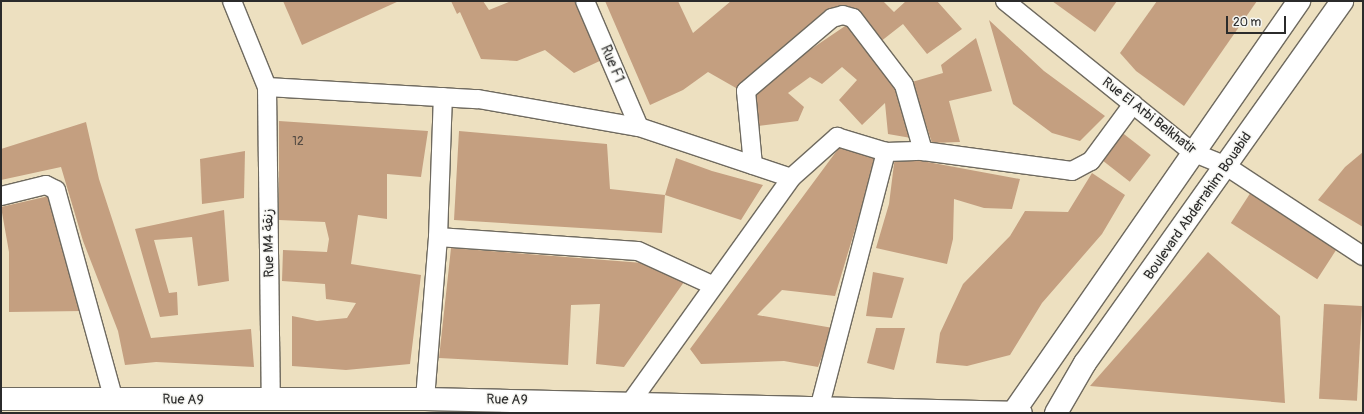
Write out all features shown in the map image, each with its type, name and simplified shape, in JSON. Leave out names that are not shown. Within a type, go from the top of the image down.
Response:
[{"type":"street","points":[[232,1],[267,87],[478,99],[639,127],[790,178]]},
{"type":"street","name":"Rue F1","points":[[585,1],[639,127]]},
{"type":"street","name":"Rue El Arbi Belkhatir","points":[[1005,1],[1192,152],[1226,166],[1363,256]]},
{"type":"street","points":[[1016,412],[1192,152],[1298,1]]},
{"type":"street","name":"Boulevard Abderrahim Bouabid","points":[[1056,413],[1085,363],[1342,1]]},
{"type":"street","points":[[753,165],[746,91],[832,18],[843,15],[854,18],[904,85],[923,151]]},
{"type":"street","name":"Rue M4 زنقة","points":[[267,87],[271,400]]},
{"type":"street","points":[[425,399],[438,237],[443,97]]},
{"type":"street","points":[[625,408],[790,178],[837,136],[886,152],[923,151],[1072,171],[1091,161],[1133,104]]},
{"type":"street","points":[[818,409],[886,152]]},
{"type":"street","points":[[1,196],[46,185],[56,190],[113,397]]},
{"type":"street","points":[[438,237],[638,251],[712,285]]},
{"type":"street","name":"Rue A9","points":[[1,399],[113,397],[184,407],[271,400],[425,399],[625,408],[1016,412]]},
{"type":"building","points":[[283,1],[399,1],[302,45]]},
{"type":"building","points":[[451,1],[483,1],[489,10],[511,1],[577,1],[604,59],[574,73],[545,50],[517,61],[481,59],[460,12],[457,14]]},
{"type":"building","points":[[605,1],[678,1],[693,33],[731,1],[883,1],[894,12],[906,1],[937,1],[962,29],[927,54],[903,24],[880,42],[846,5],[814,26],[769,67],[736,88],[708,72],[683,90],[650,105]]},
{"type":"building","points":[[1052,1],[1117,1],[1095,32]]},
{"type":"building","points":[[1157,1],[1257,1],[1184,106],[1136,71],[1120,53]]},
{"type":"building","points":[[854,20],[901,88],[911,138],[888,134],[885,103],[862,125],[839,100],[857,80],[842,67],[822,84],[810,77],[788,93],[804,107],[798,121],[758,126],[749,91]]},
{"type":"building","points":[[989,20],[1044,71],[1105,116],[1080,141],[1052,133],[1013,104]]},
{"type":"building","points":[[976,38],[992,91],[949,101],[960,142],[932,143],[912,82],[943,73],[941,65]]},
{"type":"building","points":[[279,121],[428,131],[421,177],[387,174],[387,219],[358,215],[351,264],[421,275],[410,364],[346,370],[292,366],[292,316],[317,321],[347,318],[356,303],[326,299],[325,284],[282,281],[283,250],[327,252],[329,239],[325,222],[279,220]]},
{"type":"building","points":[[86,122],[99,179],[151,338],[251,329],[254,367],[156,362],[125,365],[118,331],[83,241],[61,167],[1,180],[1,149]]},
{"type":"building","points":[[459,131],[607,144],[610,189],[665,195],[662,233],[454,220]]},
{"type":"building","points":[[1120,131],[1151,155],[1130,182],[1099,158]]},
{"type":"building","points":[[844,141],[878,153],[835,296],[782,290],[757,315],[833,328],[818,367],[784,361],[701,364],[690,349]]},
{"type":"building","points":[[245,151],[244,198],[202,204],[200,159]]},
{"type":"building","points":[[1363,152],[1363,227],[1318,200],[1345,167]]},
{"type":"building","points":[[895,156],[1020,179],[1012,209],[984,208],[954,199],[953,239],[947,264],[876,248],[889,204]]},
{"type":"building","points":[[676,158],[712,171],[763,185],[741,220],[665,195]]},
{"type":"building","points":[[1092,173],[1125,195],[1102,234],[1042,303],[1010,355],[967,366],[936,363],[940,333],[963,284],[1010,236],[1025,211],[1068,212]]},
{"type":"building","points":[[1251,192],[1337,248],[1317,279],[1231,223]]},
{"type":"building","points":[[49,196],[83,311],[9,312],[9,252],[1,207]]},
{"type":"building","points":[[224,210],[229,281],[198,286],[192,237],[154,240],[169,293],[177,292],[178,315],[160,317],[135,229]]},
{"type":"building","points":[[451,248],[643,263],[684,282],[624,367],[596,364],[600,304],[571,305],[568,365],[439,358]]},
{"type":"building","points":[[1208,252],[1280,316],[1285,403],[1090,386]]},
{"type":"building","points":[[873,272],[904,278],[892,318],[866,316]]},
{"type":"building","points":[[1324,304],[1362,306],[1357,401],[1319,399]]},
{"type":"building","points":[[876,328],[905,328],[894,370],[867,363]]}]
